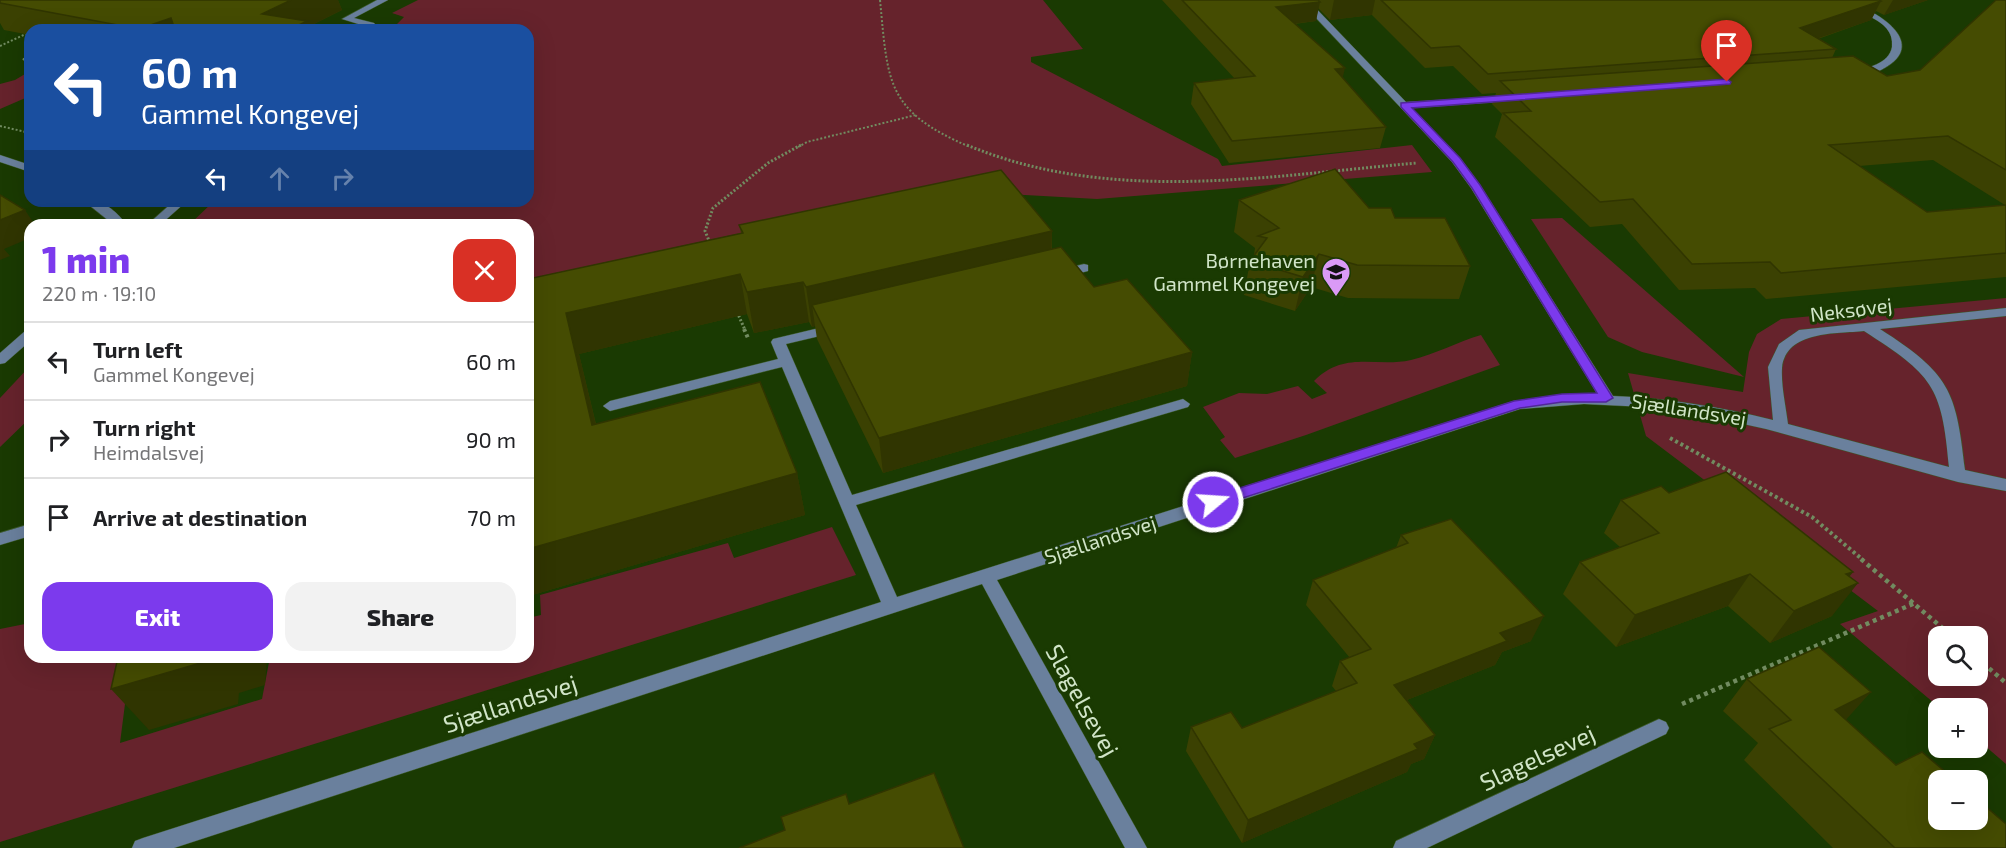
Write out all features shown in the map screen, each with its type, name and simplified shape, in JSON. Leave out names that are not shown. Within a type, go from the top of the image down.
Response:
[{"type":"street","points":[[366,24],[346,19],[384,0]]},
{"type":"street","points":[[1303,0],[1456,160],[1476,188],[1606,398]]},
{"type":"street","points":[[1836,0],[1866,12],[1887,25],[1894,36],[1896,48],[1892,59],[1882,67],[1865,72],[1841,74]]},
{"type":"street","points":[[1405,105],[1523,97]]},
{"type":"street","points":[[0,158],[24,167]]},
{"type":"street","points":[[101,207],[115,219]]},
{"type":"street","points":[[160,219],[174,207]]},
{"type":"street","points":[[1050,276],[1084,268]]},
{"type":"street","name":"Neksøvej","points":[[1781,425],[1775,366],[1784,347],[1804,333],[2006,312]]},
{"type":"street","points":[[846,326],[778,342],[892,607]]},
{"type":"street","points":[[1866,326],[1906,352],[1931,375],[1949,409],[1958,476]]},
{"type":"street","points":[[0,360],[24,339]]},
{"type":"street","points":[[610,406],[786,362]]},
{"type":"street","name":"Sjællandsvej","points":[[143,848],[1519,404],[1562,398],[1664,402],[1781,425],[1958,476],[2006,485]]},
{"type":"street","points":[[847,502],[1183,404]]},
{"type":"street","points":[[0,539],[24,532]]},
{"type":"street","name":"Slagelsevej","points":[[986,576],[1136,848]]},
{"type":"street","name":"Slagelsevej","points":[[1404,848],[1659,728]]},
{"type":"path","points":[[880,0],[888,69],[895,93],[936,132],[1013,164],[1073,177],[1127,182],[1247,177],[1456,160]]},
{"type":"path","points":[[0,46],[24,35]]},
{"type":"path","points":[[714,253],[705,231],[713,208],[768,163],[816,139],[917,115]]},
{"type":"path","points":[[0,126],[24,132]]},
{"type":"path","points":[[736,308],[749,340],[778,342]]},
{"type":"path","points":[[1665,435],[1812,517],[1941,626]]},
{"type":"path","points":[[1659,728],[1671,708],[1915,603]]},
{"type":"path","points":[[1988,667],[2006,683]]},
{"type":"shaded area","points":[[418,0],[1043,0],[1083,49],[1031,57],[1031,62],[1218,159],[1222,166],[1412,145],[1432,172],[1097,199],[1009,194],[534,301],[534,219],[195,219],[208,207],[534,207],[534,24],[397,24],[404,17],[392,13]]},
{"type":"shaded area","points":[[24,75],[24,99],[0,109],[0,84]]},
{"type":"shaded area","points":[[1562,218],[1744,377],[1642,352],[1608,337],[1531,219]]},
{"type":"shaded area","points":[[2006,298],[2006,764],[1988,748],[1988,698],[1928,698],[1840,624],[1878,611],[1646,436],[1628,373],[1743,392],[1749,352],[1757,334],[1781,319]]},
{"type":"shaded area","points":[[1481,335],[1500,365],[1306,435],[1235,458],[1220,440],[1225,437],[1203,407],[1239,393],[1267,394],[1298,386],[1312,399],[1327,393],[1314,381],[1337,366],[1361,362],[1411,360]]},
{"type":"shaded area","points":[[24,372],[24,424],[0,447],[0,398]]},
{"type":"shaded area","points":[[832,527],[856,575],[0,842],[0,629],[24,624],[24,663],[130,663],[120,743],[262,699],[269,663],[534,663],[534,617],[541,615],[540,595],[728,543],[734,558]]},
{"type":"building","points":[[0,0],[291,0],[262,14],[307,21],[301,24],[173,24],[171,18],[154,24],[112,24],[0,3]]},
{"type":"building","points":[[1182,0],[1318,0],[1320,2],[1276,7],[1345,68],[1335,69],[1386,127],[1232,141],[1194,83],[1255,76]]},
{"type":"building","points":[[1381,0],[1881,1],[1800,28],[1836,49],[1488,74],[1459,46],[1431,48]]},
{"type":"building","points":[[1996,0],[2006,0],[2006,170],[1948,136],[1829,145],[1927,212],[2006,205],[2006,253],[1781,273],[1770,262],[1692,264],[1633,199],[1600,202],[1503,113],[1531,111],[1500,81],[1853,56],[1887,76],[1920,70]]},
{"type":"building","points":[[1335,169],[1369,208],[1391,208],[1395,218],[1445,218],[1470,266],[1357,265],[1319,254],[1303,277],[1250,261],[1267,238],[1258,236],[1279,228],[1239,200]]},
{"type":"building","points":[[1001,170],[1052,231],[806,287],[803,282],[747,292],[740,274],[566,313],[592,425],[760,382],[797,473],[534,547],[534,278],[743,233],[739,225]]},
{"type":"building","points":[[0,195],[25,210],[0,220]]},
{"type":"building","points":[[1061,247],[1094,287],[1127,279],[1192,352],[879,438],[812,305]]},
{"type":"building","points":[[1726,472],[1853,572],[1846,574],[1858,583],[1794,611],[1750,574],[1635,615],[1580,562],[1659,533],[1621,500],[1661,486],[1669,493]]},
{"type":"building","points":[[1451,519],[1544,616],[1500,633],[1507,641],[1394,685],[1435,735],[1414,744],[1418,749],[1248,820],[1191,727],[1231,712],[1242,728],[1357,683],[1340,661],[1371,649],[1313,580],[1408,543],[1401,535]]},
{"type":"building","points":[[1819,647],[1871,692],[1835,710],[1896,765],[1922,752],[1943,770],[1928,770],[1928,830],[1988,830],[1988,808],[2006,824],[2006,848],[1895,848],[1769,729],[1791,720],[1747,679]]},
{"type":"building","points":[[117,663],[201,663],[111,689]]},
{"type":"building","points":[[934,773],[964,848],[739,848],[785,830],[781,817],[846,794],[849,804]]},
{"type":"place","name":"Børnehaven Gammel Kongevej","points":[[1336,298]]},
{"type":"route","points":[[1213,502],[1519,404],[1562,398],[1606,398],[1476,188],[1456,160],[1405,105],[1727,82]]}]
